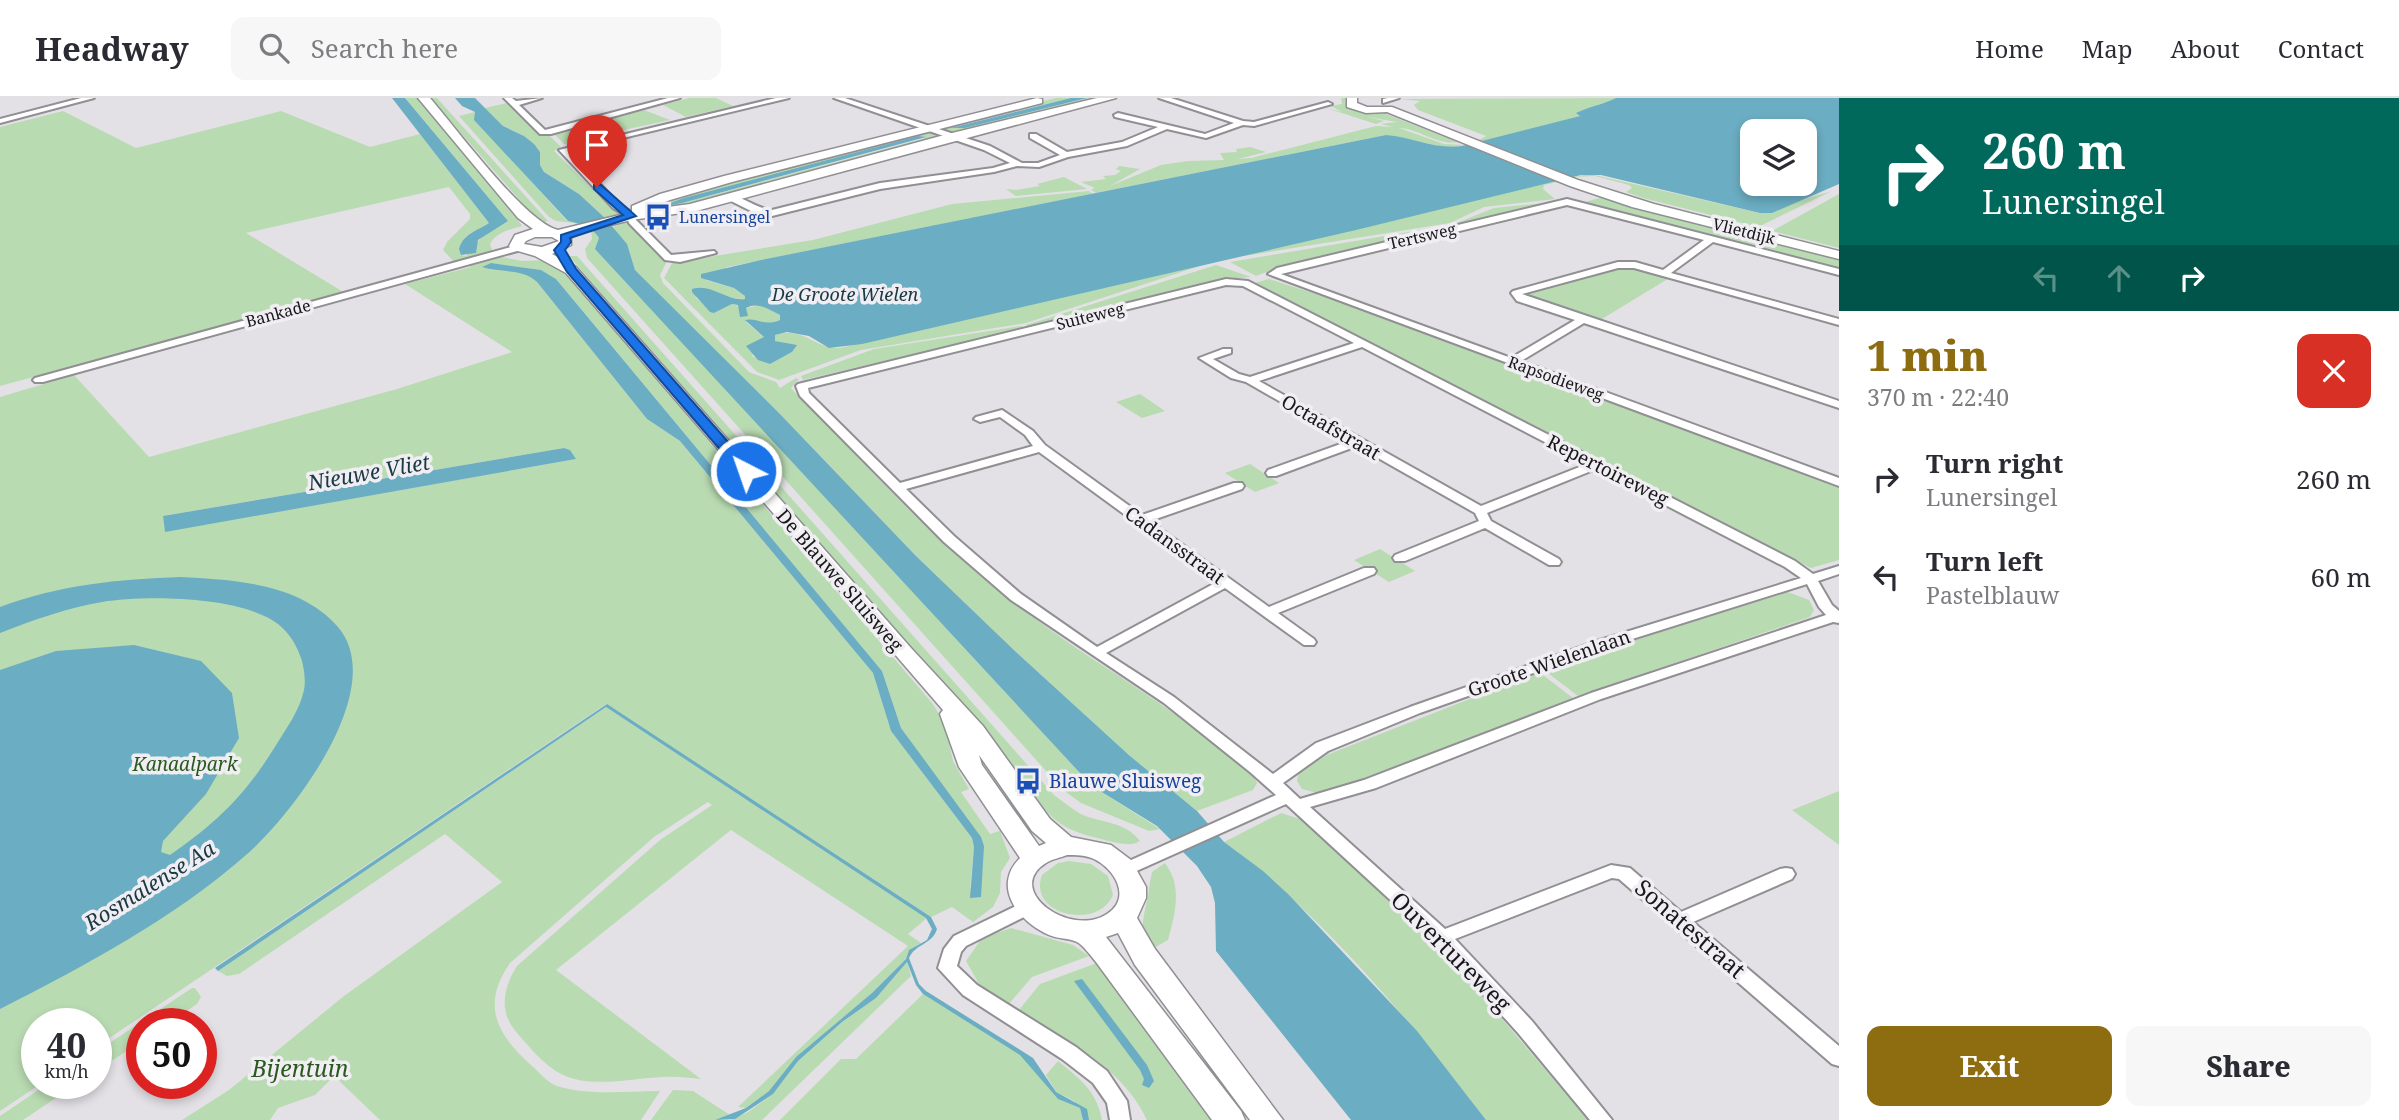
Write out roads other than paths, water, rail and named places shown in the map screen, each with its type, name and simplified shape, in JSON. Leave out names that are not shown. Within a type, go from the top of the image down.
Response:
[{"type":"main road","name":"De Blauwe Sluisweg","points":[[424,98],[523,215],[557,237],[571,270]]},
{"type":"main road","points":[[626,217],[639,207],[681,192],[1049,98]]},
{"type":"main road","points":[[522,242],[557,237],[626,217],[672,212],[1110,98]]},
{"type":"main road","name":"Vlietdijk","points":[[1353,99],[1349,103],[1355,107],[1383,102],[1410,119],[1602,196],[1839,255]]},
{"type":"main road","points":[[522,242],[523,215]]},
{"type":"main road","points":[[522,242],[540,251],[557,237]]},
{"type":"main road","name":"De Blauwe Sluisweg","points":[[540,251],[571,270],[975,731],[1041,825],[1065,846]]},
{"type":"main road","name":"De Blauwe Sluisweg","points":[[944,698],[959,728],[971,766],[1033,857]]},
{"type":"main road","points":[[1065,846],[1099,851],[1126,869],[1134,889],[1134,899],[1123,918],[1099,930],[1084,932],[1057,928],[1034,916],[1026,908],[1019,894],[1018,881],[1023,868],[1033,857],[1065,846]]},
{"type":"main road","points":[[1123,918],[1145,957],[1268,1120]]},
{"type":"main road","points":[[1084,932],[1106,954],[1230,1120]]},
{"type":"street","points":[[0,121],[90,98]]},
{"type":"street","points":[[511,101],[538,98]]},
{"type":"street","points":[[511,101],[543,132],[551,132],[676,98]]},
{"type":"street","points":[[711,253],[680,259],[668,258],[563,150],[785,98]]},
{"type":"street","points":[[838,98],[990,150],[1015,164]]},
{"type":"street","points":[[1163,98],[1242,123],[1254,124],[1328,104],[1317,98]]},
{"type":"street","points":[[1118,115],[1206,136],[1242,123]]},
{"type":"street","points":[[730,197],[760,212],[772,213],[880,186],[994,170],[1015,164],[1039,165],[1066,155],[1125,144],[1165,127]]},
{"type":"street","points":[[1033,136],[1066,155]]},
{"type":"street","name":"Tertsweg","points":[[1273,274],[1280,270],[1507,215],[1573,202],[1712,239]]},
{"type":"street","points":[[1664,274],[1712,239],[1839,272]]},
{"type":"street","name":"Bankade","points":[[39,380],[522,242]]},
{"type":"street","points":[[1839,322],[1623,264],[1516,293],[1521,299],[1839,405]]},
{"type":"street","name":"Rapsodieweg","points":[[1273,274],[1838,480]]},
{"type":"street","name":"Suiteweg","points":[[897,487],[804,394],[801,390],[806,384],[1233,281],[1245,283],[1362,344]]},
{"type":"street","points":[[1512,362],[1583,319]]},
{"type":"street","points":[[1250,380],[1362,344]]},
{"type":"street","name":"Repertoireweg","points":[[1362,344],[1790,564],[1810,578],[1826,607],[1838,617]]},
{"type":"street","name":"Octaafstraat","points":[[1227,351],[1204,358],[1235,376],[1250,380],[1357,442],[1553,562]]},
{"type":"street","name":"Cadansstraat","points":[[980,419],[1002,413],[1029,433],[1041,448],[1309,642]]},
{"type":"street","points":[[1272,474],[1357,442]]},
{"type":"street","points":[[897,487],[1041,448]]},
{"type":"street","points":[[1400,558],[1597,464]]},
{"type":"street","points":[[1140,520],[1238,486]]},
{"type":"street","name":"Ouvertureweg","points":[[897,487],[949,539],[1016,597],[1169,700],[1272,783],[1442,937],[1525,1027],[1602,1120]]},
{"type":"street","name":"Groote Wielenlaan","points":[[1272,783],[1322,747],[1392,718],[1594,647],[1839,570]]},
{"type":"street","points":[[1269,612],[1369,571]]},
{"type":"street","points":[[1096,653],[1226,582]]},
{"type":"street","points":[[1126,869],[1254,812],[1370,784],[1596,696],[1838,617]]},
{"type":"street","name":"Sonatestraat","points":[[1442,937],[1611,872],[1624,873],[1839,1058]]},
{"type":"street","points":[[1679,920],[1786,874]]},
{"type":"street","points":[[1026,908],[960,941],[953,948],[947,968],[970,990],[1069,1053],[1100,1077],[1117,1101],[1120,1120]]},
{"type":"water","points":[[392,98],[405,98],[508,221],[478,240],[476,253],[461,255],[459,249],[468,236],[489,223]]},
{"type":"water","points":[[455,98],[475,98],[503,126],[534,144],[540,152],[540,165],[544,172],[579,194],[605,218],[627,244],[635,270],[779,413],[916,556],[1130,756],[1197,811],[1224,842],[1263,871],[1289,895],[1417,1031],[1486,1120],[1351,1120],[1216,951],[1215,903],[1211,887],[1197,866],[1157,826],[1092,786],[595,249],[599,238],[596,234],[585,226],[568,221],[474,120],[475,112],[462,106]]},
{"type":"water","points":[[1071,98],[1087,98],[965,128],[951,128]]},
{"type":"water","name":"De Groote Wielen","points":[[1616,98],[1839,98],[1839,184],[1817,194],[1817,119],[1740,119],[1740,196],[1811,196],[1772,213],[1760,213],[1601,175],[1581,175],[862,344],[829,348],[809,336],[787,332],[775,335],[775,341],[797,345],[792,352],[770,364],[758,360],[746,346],[764,337],[745,320],[774,322],[780,320],[780,315],[755,305],[746,308],[748,316],[740,317],[738,305],[732,304],[714,313],[710,312],[692,292],[692,289],[706,288],[732,298],[745,299],[745,296],[734,288],[701,278],[701,274],[761,260],[1386,135],[1433,145],[1462,146],[1580,116],[1576,113]]},
{"type":"water","points":[[918,136],[926,137],[656,208],[684,198]]},
{"type":"water","points":[[491,263],[541,270],[556,279],[882,671],[901,728],[981,837],[984,846],[981,897],[970,898],[974,847],[972,838],[891,731],[873,673],[680,441],[647,419],[537,282],[518,273],[482,267]]},
{"type":"water","points":[[564,448],[570,450],[576,459],[165,532],[163,516]]},
{"type":"water","name":"Rosmalense Aa","points":[[181,577],[265,587],[305,601],[323,612],[338,627],[351,653],[352,683],[344,715],[329,749],[309,781],[287,811],[246,855],[189,900],[128,940],[0,1009],[0,670],[56,651],[134,645],[201,661],[232,693],[239,738],[206,794],[163,841],[161,852],[170,855],[231,805],[266,760],[300,704],[305,686],[297,648],[278,624],[241,608],[193,600],[121,600],[63,611],[0,633],[0,607],[22,599],[89,584]]},
{"type":"water","points":[[607,704],[931,917],[937,929],[935,934],[909,958],[919,984],[1033,1058],[1056,1092],[1087,1109],[1089,1120],[1083,1120],[1080,1108],[1058,1099],[1020,1055],[923,994],[916,985],[907,962],[876,998],[842,1022],[798,1061],[773,1094],[735,1119],[715,1120],[746,1108],[769,1091],[796,1057],[872,993],[906,959],[909,950],[927,940],[932,929],[926,918],[606,707],[218,971],[215,968]]},
{"type":"water","points":[[1082,979],[1147,1065],[1154,1081],[1149,1088],[1142,1085],[1144,1079],[1140,1070],[1074,981]]},
{"type":"place","name":"Lunersingel","points":[[658,217]]},
{"type":"place","name":"Blauwe Sluisweg","points":[[1028,781]]},
{"type":"water label","name":"Nieuwe Vliet","points":[[369,473]]},
{"type":"park label","name":"Kanaalpark","points":[[185,764]]},
{"type":"park label","name":"Bijentuin","points":[[300,1069]]}]
